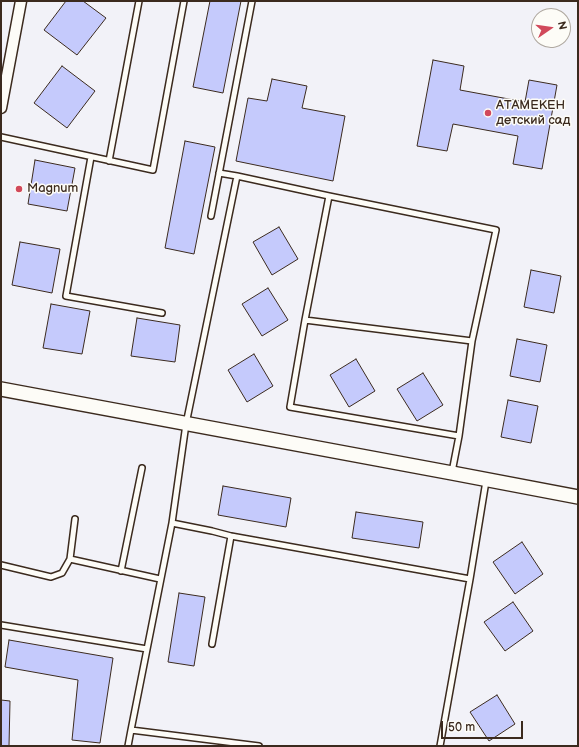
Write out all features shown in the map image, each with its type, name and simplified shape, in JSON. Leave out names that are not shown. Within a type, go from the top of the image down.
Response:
[{"type":"street","points":[[1,108],[21,1]]},
{"type":"street","points":[[1,389],[578,497]]},
{"type":"lane","points":[[109,161],[139,1]]},
{"type":"lane","points":[[1,137],[153,170],[184,1]]},
{"type":"lane","points":[[211,216],[252,1]]},
{"type":"lane","points":[[91,157],[66,296],[162,313]]},
{"type":"lane","points":[[219,173],[496,230],[472,341],[459,436],[452,473]]},
{"type":"lane","points":[[128,746],[172,523],[186,424],[237,176]]},
{"type":"lane","points":[[329,196],[290,407],[459,436]]},
{"type":"lane","points":[[305,320],[472,341]]},
{"type":"lane","points":[[121,571],[142,468]]},
{"type":"lane","points":[[440,746],[486,480]]},
{"type":"lane","points":[[1,565],[51,577],[62,572],[70,559],[75,519]]},
{"type":"lane","points":[[172,523],[231,536],[470,579]]},
{"type":"lane","points":[[212,644],[231,536]]},
{"type":"lane","points":[[70,559],[160,580]]},
{"type":"lane","points":[[1,625],[147,649]]},
{"type":"lane","points":[[131,730],[259,746]]},
{"type":"building","points":[[66,1],[83,1],[106,18],[77,55],[44,30]]},
{"type":"building","points":[[210,1],[241,1],[223,93],[193,87]]},
{"type":"building","name":"АТАМЕКЕН детский сад","points":[[433,60],[464,66],[460,90],[525,102],[529,80],[557,85],[542,169],[513,164],[518,136],[453,124],[447,151],[417,146]]},
{"type":"building","points":[[62,66],[95,91],[67,128],[34,103]]},
{"type":"building","points":[[272,79],[307,86],[302,108],[345,116],[333,181],[236,161],[248,98],[267,101]]},
{"type":"building","points":[[185,141],[215,147],[194,254],[165,248]]},
{"type":"building","points":[[35,160],[75,168],[67,211],[28,204]]},
{"type":"building","points":[[279,227],[298,259],[272,275],[253,242]]},
{"type":"building","points":[[20,242],[60,249],[52,293],[12,285]]},
{"type":"building","points":[[531,270],[561,276],[554,313],[524,307]]},
{"type":"building","points":[[268,288],[288,320],[262,336],[242,304]]},
{"type":"building","points":[[51,304],[90,311],[82,354],[43,348]]},
{"type":"building","points":[[137,318],[180,325],[175,362],[131,356]]},
{"type":"building","points":[[517,339],[547,345],[540,382],[510,376]]},
{"type":"building","points":[[254,354],[273,386],[247,402],[228,370]]},
{"type":"building","points":[[356,359],[375,391],[349,407],[330,375]]},
{"type":"building","points":[[423,373],[443,405],[417,421],[397,389]]},
{"type":"building","points":[[508,400],[538,406],[531,443],[501,437]]},
{"type":"building","points":[[223,486],[291,498],[286,527],[218,515]]},
{"type":"building","points":[[356,512],[423,522],[419,548],[352,538]]},
{"type":"building","points":[[522,542],[543,574],[515,594],[493,562]]},
{"type":"building","points":[[179,593],[205,597],[194,666],[168,662]]},
{"type":"building","points":[[513,602],[533,631],[505,651],[484,622]]},
{"type":"building","points":[[9,640],[113,658],[100,743],[72,740],[78,680],[5,667]]},
{"type":"building","points":[[497,695],[515,724],[489,741],[470,712]]},
{"type":"building","points":[[1,700],[10,701],[9,746],[1,746]]},
{"type":"place","name":"АТАМЕКЕН детский сад","points":[[488,113]]},
{"type":"place","name":"Magnum","points":[[19,189]]}]
